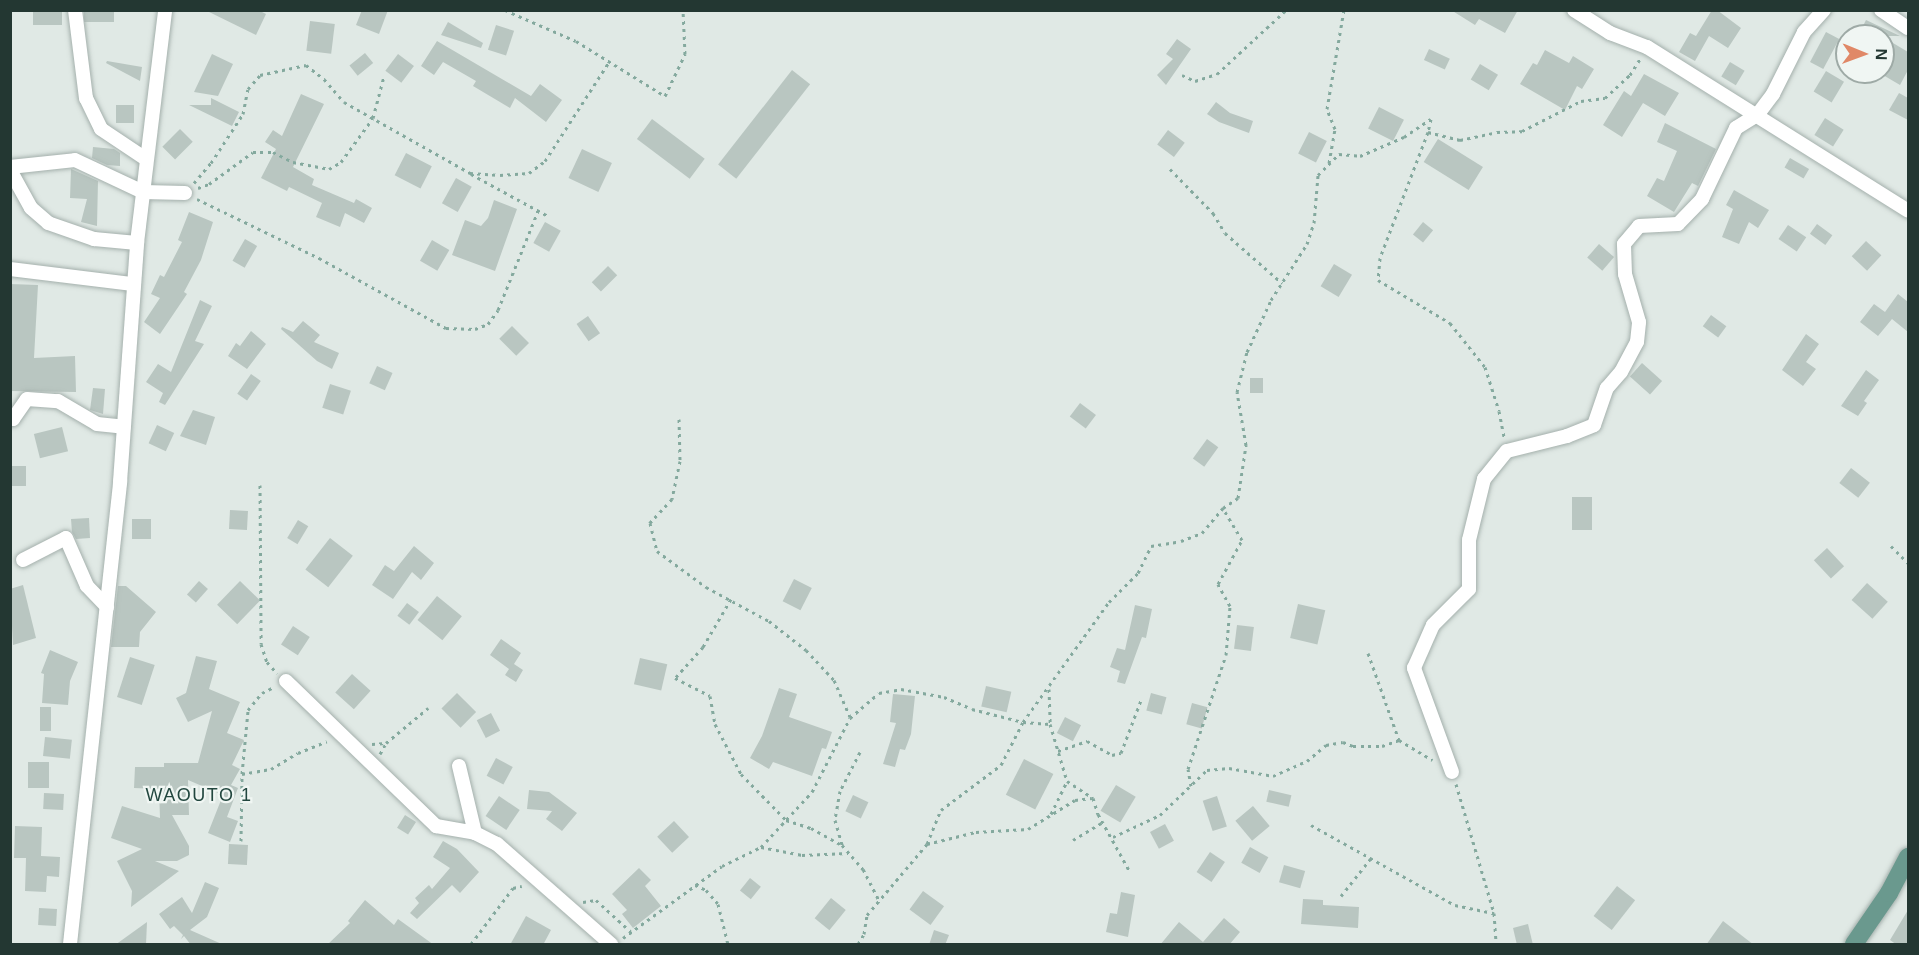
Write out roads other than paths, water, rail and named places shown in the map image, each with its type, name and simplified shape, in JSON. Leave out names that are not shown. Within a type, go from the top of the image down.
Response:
[{"type":"main road","points":[[1854,945],[1889,894],[1908,857]]},
{"type":"street","points":[[75,10],[86,99],[101,129],[146,159]]},
{"type":"street","points":[[70,945],[107,608],[124,428],[133,284],[142,192],[165,10]]},
{"type":"street","points":[[1574,10],[1610,33],[1647,46],[1758,114],[1908,211]]},
{"type":"street","points":[[1452,772],[1414,668],[1433,625],[1469,590],[1469,540],[1484,479],[1507,451],[1567,436],[1594,425],[1607,388],[1621,372],[1637,342],[1639,322],[1625,274],[1624,244],[1639,226],[1678,224],[1702,199],[1736,128],[1758,114],[1773,94],[1804,32],[1824,10]]},
{"type":"street","points":[[1881,10],[1908,28]]},
{"type":"street","points":[[137,243],[94,239],[48,223],[31,208],[10,168],[75,160],[142,192],[185,193]]},
{"type":"street","points":[[10,269],[133,284]]},
{"type":"street","points":[[10,419],[14,420],[27,399],[58,401],[97,424],[124,428]]},
{"type":"street","points":[[23,560],[66,538],[87,586],[107,608]]},
{"type":"street","points":[[286,681],[436,826],[476,833],[497,844],[613,945]]},
{"type":"street","points":[[459,766],[476,833]]},
{"type":"district","name":"WAOUTO 1","points":[[199,795]]}]
